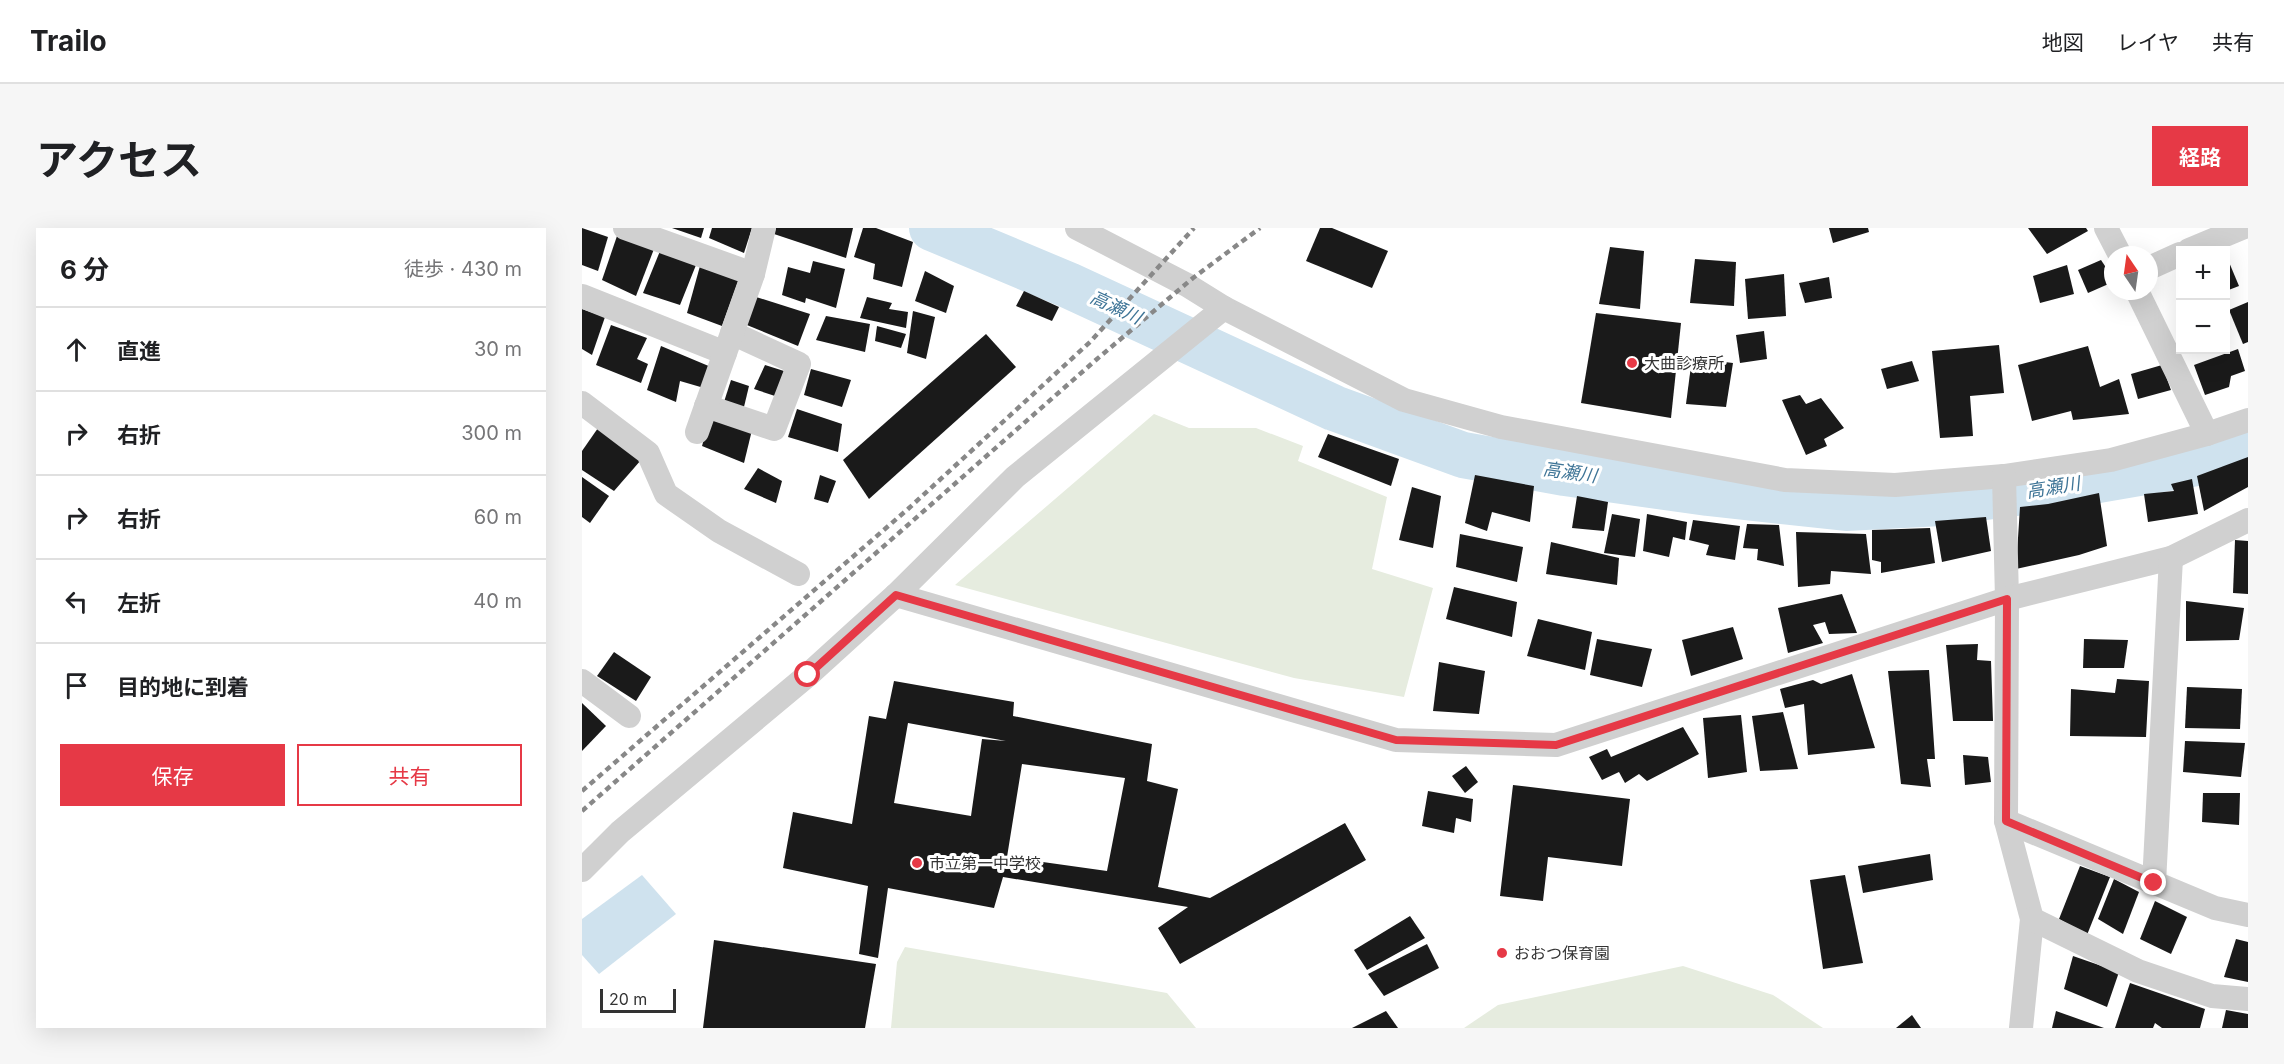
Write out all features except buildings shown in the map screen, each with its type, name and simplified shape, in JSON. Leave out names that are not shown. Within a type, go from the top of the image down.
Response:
[{"type":"street","points":[[626,228],[753,274]]},
{"type":"street","points":[[697,432],[753,274],[764,228]]},
{"type":"street","points":[[1077,228],[1168,274],[1224,308],[1404,400],[1501,427],[1785,480],[1895,486],[2004,476],[2110,460],[2207,434],[2248,420]]},
{"type":"street","points":[[2106,228],[2115,246]]},
{"type":"street","points":[[2199,246],[2242,228]]},
{"type":"street","points":[[2158,264],[2176,256]]},
{"type":"street","points":[[582,296],[799,364],[774,429],[706,406]]},
{"type":"street","points":[[2141,300],[2207,434]]},
{"type":"street","points":[[582,870],[620,832],[808,675],[896,595],[1015,477],[1224,308]]},
{"type":"street","points":[[582,403],[648,453],[666,494],[719,531],[798,574]]},
{"type":"street","points":[[2004,476],[2007,599],[2006,821],[2032,919],[2020,1028]]},
{"type":"street","points":[[896,595],[1396,740],[1556,745],[2007,599],[2171,558],[2248,520]]},
{"type":"street","points":[[2154,883],[2171,558]]},
{"type":"street","points":[[582,681],[629,716]]},
{"type":"street","points":[[2006,821],[2216,908],[2248,915]]},
{"type":"street","points":[[2032,919],[2138,971],[2212,996],[2248,999]]},
{"type":"shaded area","points":[[1154,414],[1189,428],[1256,428],[1303,446],[1298,461],[1387,497],[1372,569],[1433,588],[1404,697],[1294,678],[955,585]]},
{"type":"shaded area","points":[[905,947],[1167,993],[1196,1028],[891,1028],[897,962]]},
{"type":"shaded area","points":[[1683,966],[1773,995],[1823,1028],[1464,1028],[1498,1005]]},
{"type":"water","points":[[642,875],[676,914],[599,974],[582,955],[582,919]]},
{"type":"waterway","name":"高瀬川","points":[[932,228],[1068,285],[1334,408],[1463,455],[1565,473],[1708,493],[1846,508],[1941,503],[2052,488],[2208,461],[2248,444]]},
{"type":"railway","points":[[582,791],[908,509],[1090,342],[1194,228]]},
{"type":"railway","points":[[582,811],[1097,359],[1193,278],[1260,228]]},
{"type":"place","name":"大曲診療所","points":[[1632,363]]},
{"type":"place","name":"市立第一中学校","points":[[917,863]]},
{"type":"place","name":"おおつ保育園","points":[[1502,953]]},
{"type":"route","points":[[808,675],[896,595],[1396,740],[1556,745],[2007,599],[2006,821],[2154,883]]}]
